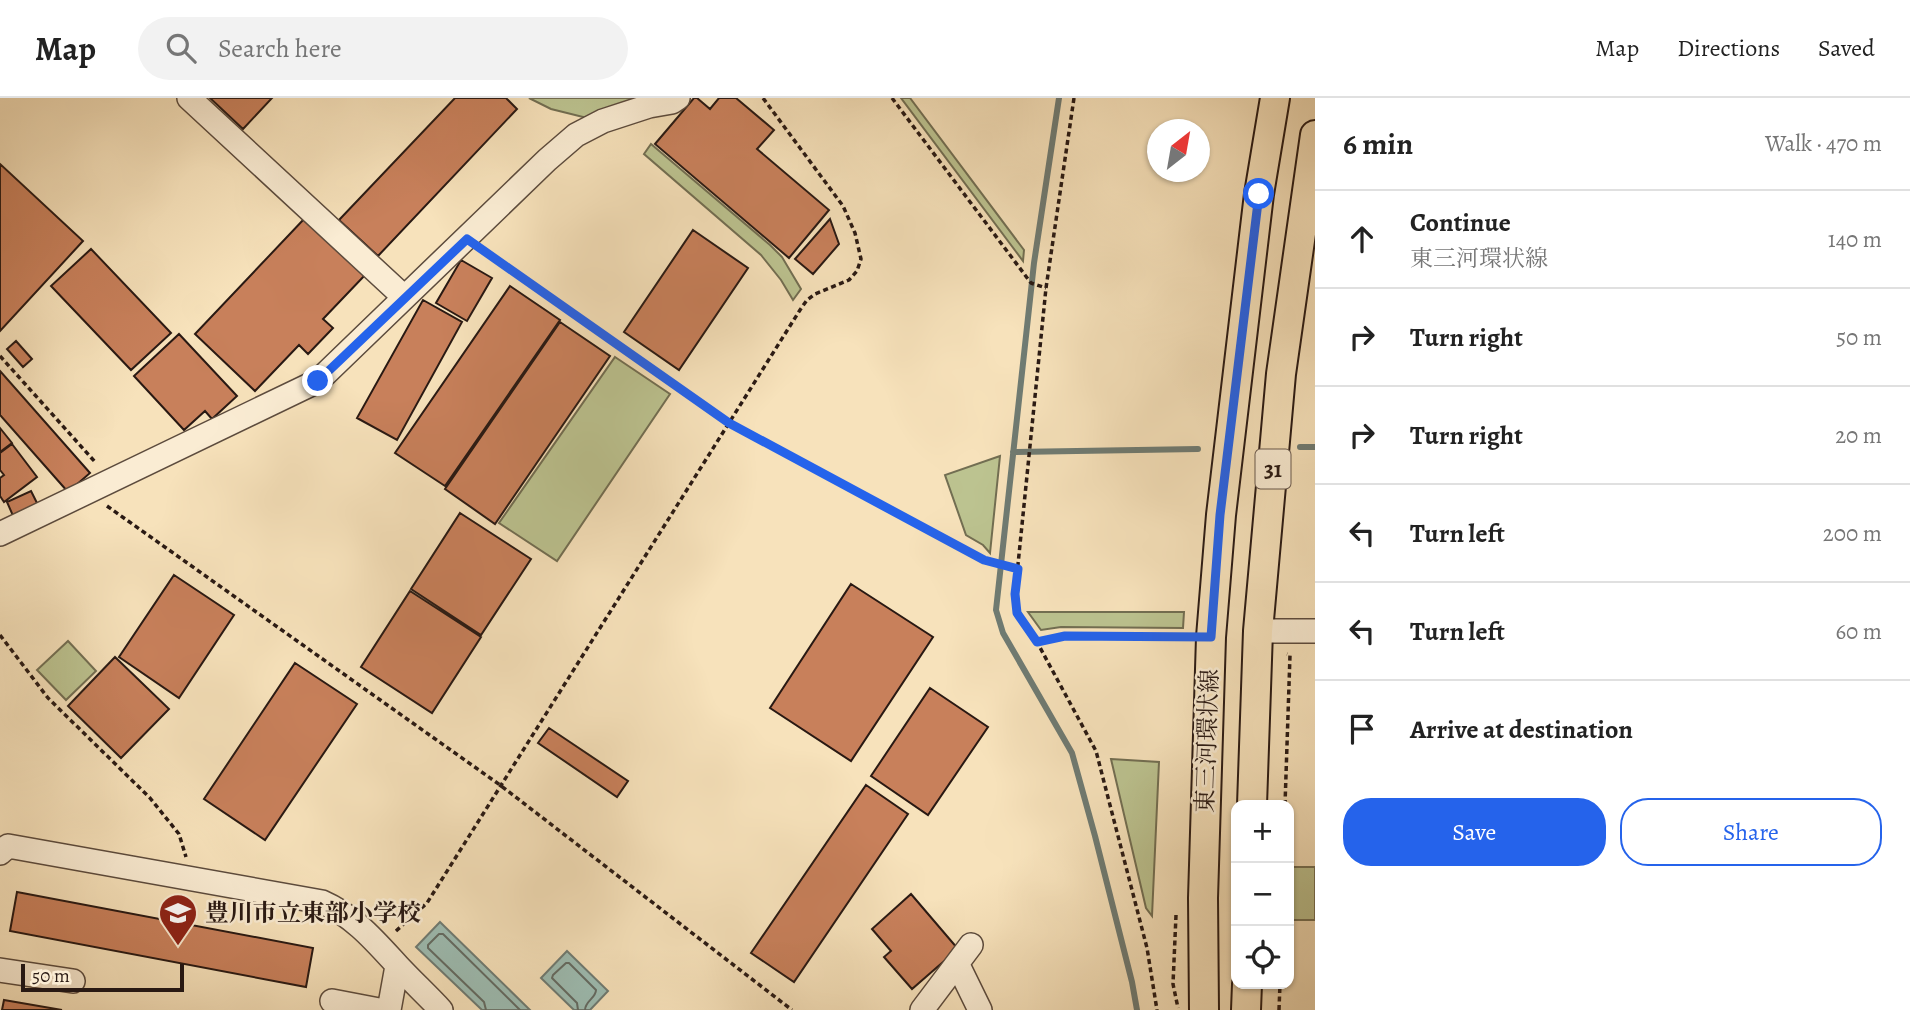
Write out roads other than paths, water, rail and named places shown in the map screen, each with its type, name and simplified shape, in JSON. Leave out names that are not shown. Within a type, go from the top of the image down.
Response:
[{"type":"main road","name":"東三河環状線","points":[[1204,1010],[1203,898],[1211,637],[1223,489],[1259,194],[1275,98]]},
{"type":"main road","name":"東三河環状線","points":[[1252,800],[1258,631],[1281,374],[1315,135]]},
{"type":"main road","points":[[1246,1010],[1247,989]]},
{"type":"street","points":[[189,98],[404,298]]},
{"type":"street","points":[[0,534],[318,381],[576,135],[603,121],[678,98]]},
{"type":"street","points":[[1258,631],[1315,631]]},
{"type":"street","points":[[0,853],[8,846],[322,902],[338,909],[380,946],[441,1010]]},
{"type":"street","points":[[922,1010],[971,945]]},
{"type":"street","points":[[958,965],[980,1010]]},
{"type":"street","points":[[389,1010],[397,966]]},
{"type":"street","points":[[0,970],[73,981]]},
{"type":"street","points":[[332,1001],[379,1010]]},
{"type":"water","points":[[440,922],[530,1010],[482,1010],[416,947]]},
{"type":"water","points":[[567,951],[608,991],[590,1010],[574,1010],[541,978]]},
{"type":"waterway","points":[[1059,98],[1034,263],[996,610],[1003,633],[1072,753],[1137,1010]]},
{"type":"waterway","points":[[1300,447],[1315,447]]},
{"type":"waterway","points":[[1013,452],[1198,449]]},
{"type":"place","name":"豊川市立東部小学校","points":[[178,947]]}]
